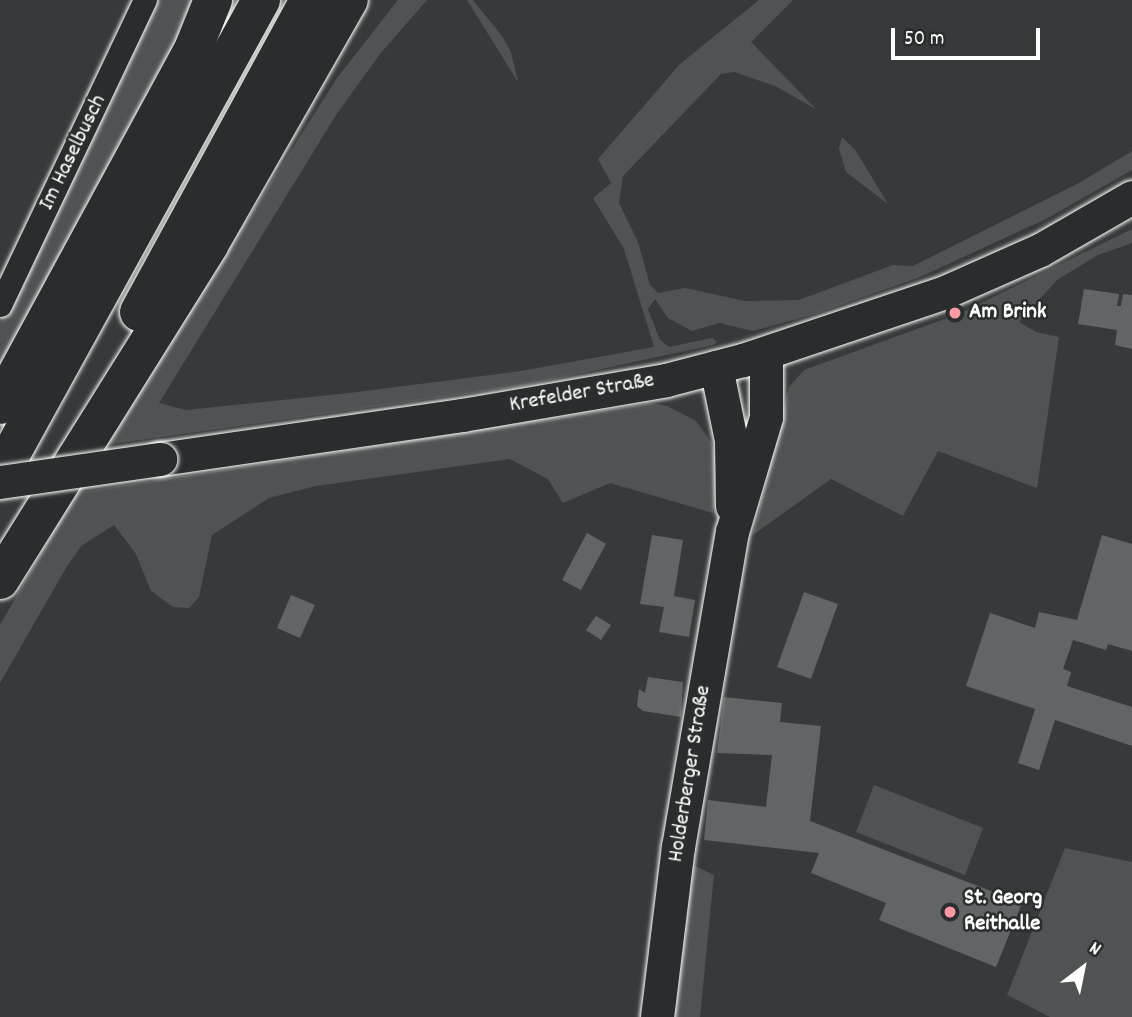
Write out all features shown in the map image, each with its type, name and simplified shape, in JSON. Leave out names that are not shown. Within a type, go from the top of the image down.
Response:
[{"type":"highway","points":[[0,405],[194,47],[213,0]]},
{"type":"highway","points":[[0,474],[261,0]]},
{"type":"highway","points":[[0,569],[309,0]]},
{"type":"highway","points":[[0,580],[209,245],[349,0]]},
{"type":"highway","points":[[209,245],[271,158],[334,51],[373,0]]},
{"type":"main road","name":"Krefelder Straße","points":[[0,482],[462,415],[716,367],[766,354],[945,292],[1040,250],[1132,197]]},
{"type":"main road","name":"Holderberger Straße","points":[[657,1017],[678,847],[732,532],[766,417],[766,354]]},
{"type":"main road","name":"Holderberger Straße","points":[[716,367],[731,439],[732,532]]},
{"type":"street","name":"Im Haselbusch","points":[[0,305],[145,0]]},
{"type":"shaded area","points":[[152,0],[196,0],[183,33],[0,375],[0,322]]},
{"type":"shaded area","points":[[398,0],[427,0],[380,54],[336,115],[159,403],[186,410],[349,393],[521,371],[654,347],[624,249],[593,198],[611,183],[598,159],[680,64],[759,0],[793,0],[751,42],[816,109],[775,86],[734,72],[721,74],[623,176],[619,203],[638,242],[650,285],[658,293],[685,288],[745,301],[799,300],[893,265],[913,266],[1079,183],[1132,151],[1132,170],[1046,219],[920,277],[818,313],[753,331],[719,323],[692,331],[668,318],[655,299],[648,309],[660,340],[669,347],[712,338],[717,342],[713,345],[522,386],[104,445],[337,78]]},
{"type":"shaded area","points":[[467,0],[473,0],[502,36],[511,52],[518,82]]},
{"type":"shaded area","points":[[842,137],[856,151],[888,204],[846,172],[839,149]]},
{"type":"shaded area","points":[[1132,229],[1132,243],[1098,255],[1057,280],[1019,322],[1036,332],[1059,337],[1037,488],[938,451],[903,516],[831,479],[753,535],[789,387],[804,370],[961,313]]},
{"type":"shaded area","points":[[651,403],[667,406],[696,421],[712,443],[717,468],[713,513],[610,483],[563,503],[548,479],[510,459],[316,486],[269,498],[212,535],[199,597],[189,608],[173,607],[151,591],[136,554],[114,525],[81,546],[0,683],[0,625],[75,493]]},
{"type":"shaded area","points":[[874,785],[983,828],[965,875],[856,832]]},
{"type":"shaded area","points":[[1065,848],[1132,862],[1132,1017],[1050,1017],[1007,995]]},
{"type":"shaded area","points":[[693,865],[714,875],[700,1017],[669,1017],[688,874]]},
{"type":"building","points":[[1084,289],[1119,294],[1117,306],[1121,306],[1123,294],[1132,295],[1132,349],[1115,345],[1117,330],[1078,324]]},
{"type":"building","points":[[587,533],[606,544],[581,590],[562,580]]},
{"type":"building","points":[[652,535],[683,540],[674,596],[695,600],[689,637],[659,632],[664,607],[640,604]]},
{"type":"building","points":[[1102,535],[1132,544],[1132,651],[1108,644],[1106,650],[1073,640],[1063,669],[1071,672],[1067,686],[1132,707],[1132,746],[1055,720],[1039,770],[1018,763],[1035,709],[966,686],[990,613],[1035,628],[1039,612],[1077,620]]},
{"type":"building","points":[[804,592],[838,604],[811,679],[777,667]]},
{"type":"building","points":[[291,595],[315,605],[300,638],[277,628]]},
{"type":"building","points":[[596,616],[611,625],[601,640],[586,630]]},
{"type":"building","points":[[648,677],[683,682],[681,717],[643,711],[637,706],[639,689],[645,693]]},
{"type":"building","points":[[724,697],[782,703],[780,722],[821,726],[810,821],[1022,903],[996,967],[879,920],[886,903],[811,873],[819,853],[704,840],[708,800],[766,807],[772,755],[717,753]]},
{"type":"place","name":"Am Brink","points":[[955,313]]},
{"type":"place","name":"St. Georg Reithalle","points":[[950,912]]}]
